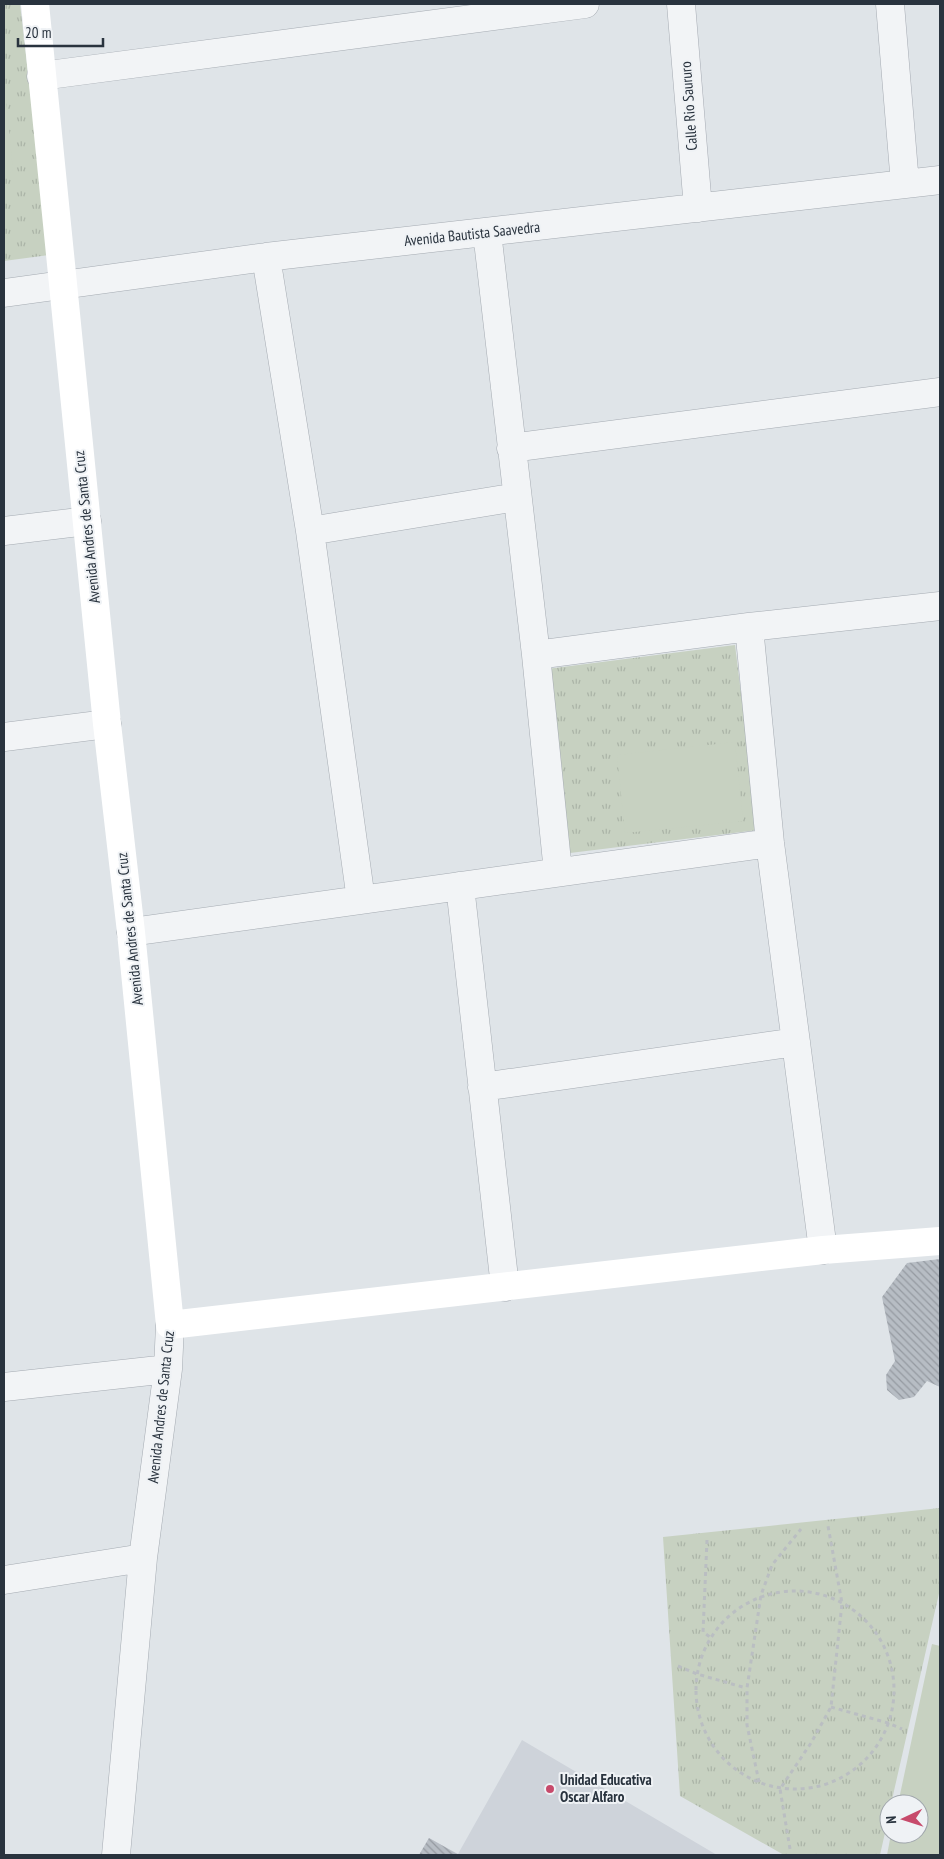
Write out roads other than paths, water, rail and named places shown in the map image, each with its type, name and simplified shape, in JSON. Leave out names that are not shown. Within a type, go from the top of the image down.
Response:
[{"type":"street","name":"Avenida Andres de Santa Cruz","points":[[35,4],[62,285],[107,724],[131,932],[170,1325],[168,1369],[143,1558],[116,1855]]},
{"type":"street","points":[[41,76],[585,4]]},
{"type":"street","name":"Calle Rio Saururo","points":[[681,4],[698,208]]},
{"type":"street","points":[[890,4],[905,184]]},
{"type":"street","name":"Avenida Bautista Saavedra","points":[[4,293],[266,257],[940,180]]},
{"type":"street","points":[[487,232],[536,655],[558,872]]},
{"type":"street","points":[[266,257],[310,531],[361,900]]},
{"type":"street","points":[[511,448],[940,392]]},
{"type":"street","points":[[310,531],[517,497]]},
{"type":"street","points":[[4,531],[87,521]]},
{"type":"street","points":[[536,655],[748,627],[940,606]]},
{"type":"street","points":[[748,627],[770,843],[823,1250]]},
{"type":"street","points":[[4,737],[107,724]]},
{"type":"street","points":[[131,932],[770,843]]},
{"type":"street","points":[[460,886],[505,1287]]},
{"type":"street","points":[[482,1087],[796,1042]]},
{"type":"street","points":[[170,1325],[823,1250],[940,1241]]},
{"type":"street","points":[[4,1387],[168,1369]]},
{"type":"street","points":[[4,1580],[143,1558]]},
{"type":"place","name":"Unidad Educativa Oscar Alfaro","points":[[550,1789]]}]
